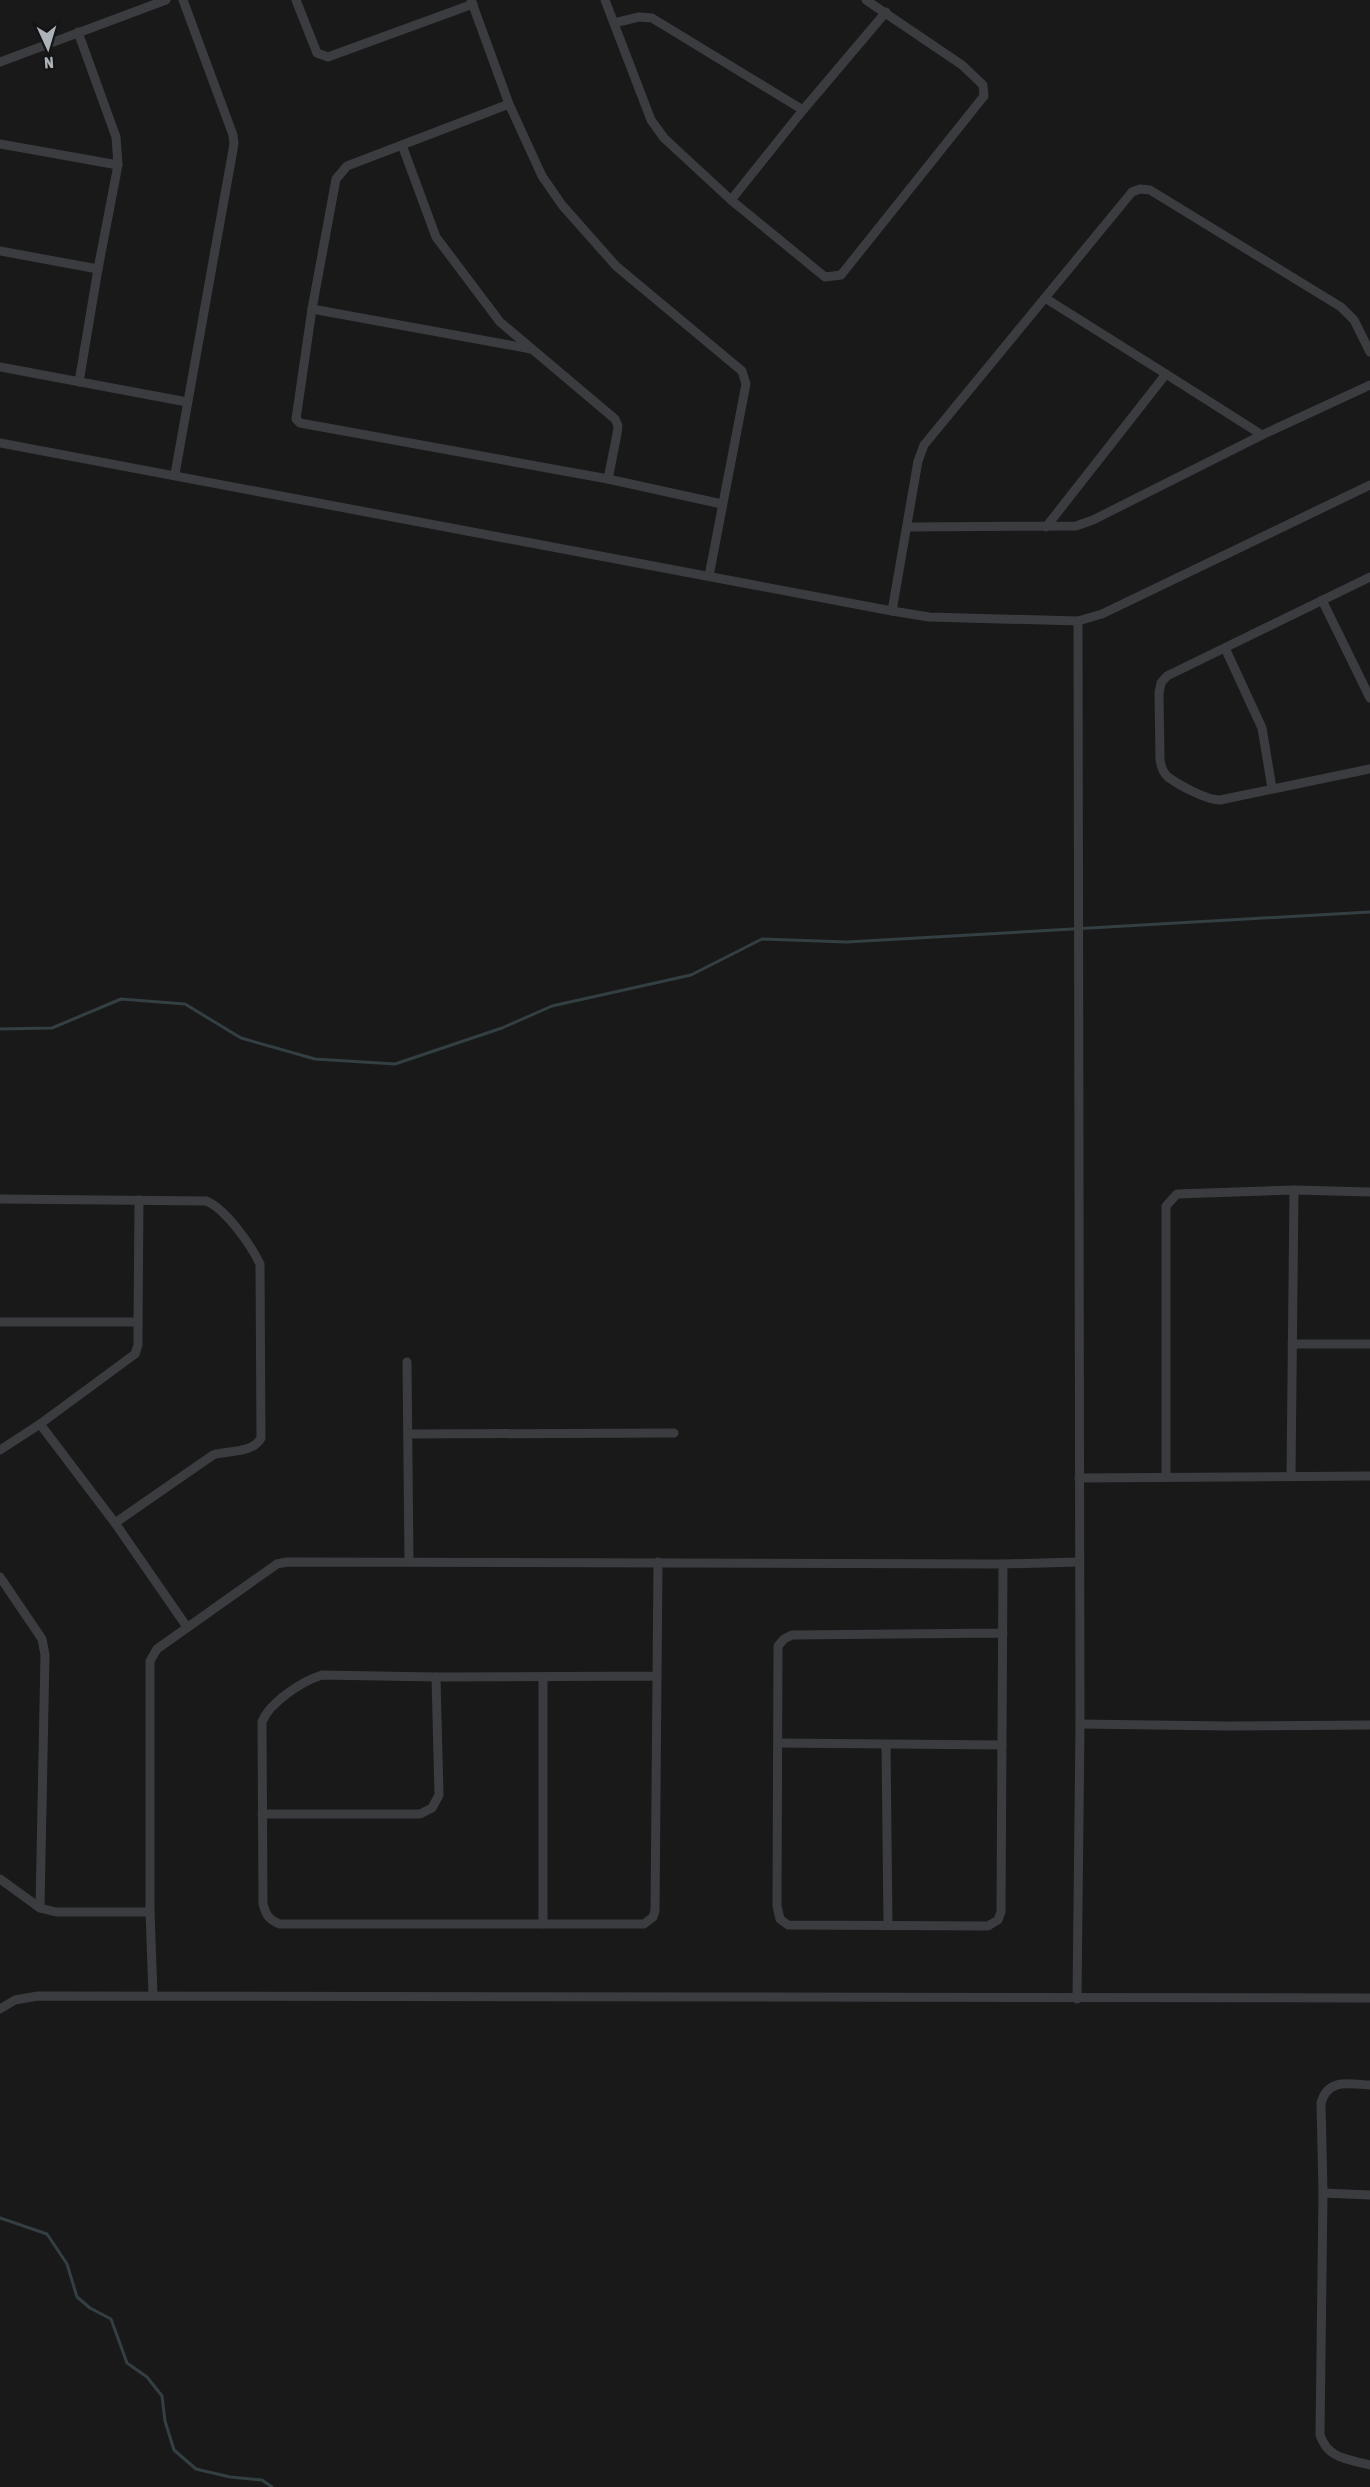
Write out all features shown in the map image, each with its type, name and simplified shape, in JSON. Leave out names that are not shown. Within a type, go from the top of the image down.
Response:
[{"type":"street","points":[[0,62],[166,0]]},
{"type":"street","points":[[176,474],[234,144],[233,135],[183,0]]},
{"type":"street","points":[[296,0],[317,53],[328,57],[472,2],[509,104],[542,176],[562,205],[616,266],[742,371],[747,384],[709,576]]},
{"type":"street","points":[[605,0],[651,120],[664,138],[731,200],[825,277],[834,278],[841,275],[984,96],[983,85],[962,65],[866,0]]},
{"type":"street","points":[[731,200],[886,12]]},
{"type":"street","points":[[614,23],[639,17],[652,18],[803,110]]},
{"type":"street","points":[[78,33],[116,137],[118,165],[79,382]]},
{"type":"street","points":[[509,104],[346,166],[336,179],[312,309],[296,414],[300,423],[608,479],[722,504]]},
{"type":"street","points":[[0,144],[118,165]]},
{"type":"street","points":[[402,145],[433,232],[500,322],[615,419],[617,434],[608,479]]},
{"type":"street","points":[[892,611],[918,461],[924,445],[1132,192],[1150,189],[1341,307],[1354,320],[1370,352]]},
{"type":"street","points":[[0,251],[98,269]]},
{"type":"street","points":[[1045,298],[1262,435]]},
{"type":"street","points":[[312,309],[533,350]]},
{"type":"street","points":[[0,367],[187,402]]},
{"type":"street","points":[[1046,527],[1166,374]]},
{"type":"street","points":[[907,527],[1076,526],[1093,520],[1262,435],[1370,385]]},
{"type":"street","points":[[0,443],[176,474],[892,611],[929,616],[1078,621],[1116,608],[1370,485]]},
{"type":"street","points":[[1370,577],[1167,676],[1161,683],[1160,749],[1162,768],[1166,776],[1213,800],[1370,769]]},
{"type":"street","points":[[1322,600],[1370,698]]},
{"type":"street","points":[[1077,1999],[1080,1724],[1078,621]]},
{"type":"street","points":[[1225,648],[1262,728],[1272,788]]},
{"type":"street","points":[[1166,1476],[1166,1206],[1177,1194],[1294,1190],[1370,1192]]},
{"type":"street","points":[[1291,1476],[1294,1190]]},
{"type":"street","points":[[0,1199],[206,1201],[219,1207],[256,1254],[260,1264],[261,1438],[253,1448],[213,1455],[115,1523]]},
{"type":"street","points":[[0,1450],[40,1424],[135,1354],[138,1345],[139,1200]]},
{"type":"street","points":[[0,1322],[138,1322]]},
{"type":"street","points":[[1292,1344],[1370,1344]]},
{"type":"street","points":[[407,1362],[409,1562]]},
{"type":"street","points":[[40,1424],[115,1523],[187,1627]]},
{"type":"street","points":[[409,1434],[674,1433]]},
{"type":"street","points":[[1079,1478],[1370,1476]]},
{"type":"street","points":[[153,1995],[150,1912],[150,1661],[157,1649],[277,1564],[287,1562],[1003,1564],[1079,1562]]},
{"type":"street","points":[[657,1676],[322,1675],[309,1678],[266,1710],[262,1722],[263,1904],[265,1913],[271,1921],[280,1924],[644,1924],[653,1917],[655,1911],[658,1562]]},
{"type":"street","points":[[1003,1564],[1003,1634],[1001,1912],[998,1920],[988,1926],[788,1925],[780,1919],[777,1906],[778,1646],[792,1635],[1003,1634]]},
{"type":"street","points":[[0,1577],[42,1639],[45,1655],[40,1908]]},
{"type":"street","points":[[262,1814],[420,1814],[432,1808],[439,1795],[436,1677]]},
{"type":"street","points":[[543,1677],[543,1924]]},
{"type":"street","points":[[1080,1724],[1370,1725]]},
{"type":"street","points":[[778,1743],[1002,1744]]},
{"type":"street","points":[[886,1745],[888,1925]]},
{"type":"street","points":[[0,1878],[40,1908],[56,1912],[150,1912]]},
{"type":"street","points":[[0,2009],[25,1997],[153,1995],[1370,1998]]},
{"type":"street","points":[[1370,2085],[1339,2084],[1329,2087],[1324,2091],[1321,2103],[1323,2193],[1320,2435],[1324,2448],[1337,2456],[1370,2465]]},
{"type":"street","points":[[1323,2193],[1370,2195]]},
{"type":"waterway","points":[[0,1029],[52,1028],[121,999],[185,1004],[241,1038],[315,1059],[395,1064],[502,1028],[552,1006],[691,975],[762,939],[847,942],[1370,912]]},
{"type":"waterway","points":[[0,2218],[47,2234],[67,2264],[77,2297],[90,2308],[111,2319],[127,2363],[147,2377],[162,2396],[165,2421],[174,2450],[196,2469],[230,2477],[262,2480],[272,2487]]}]
